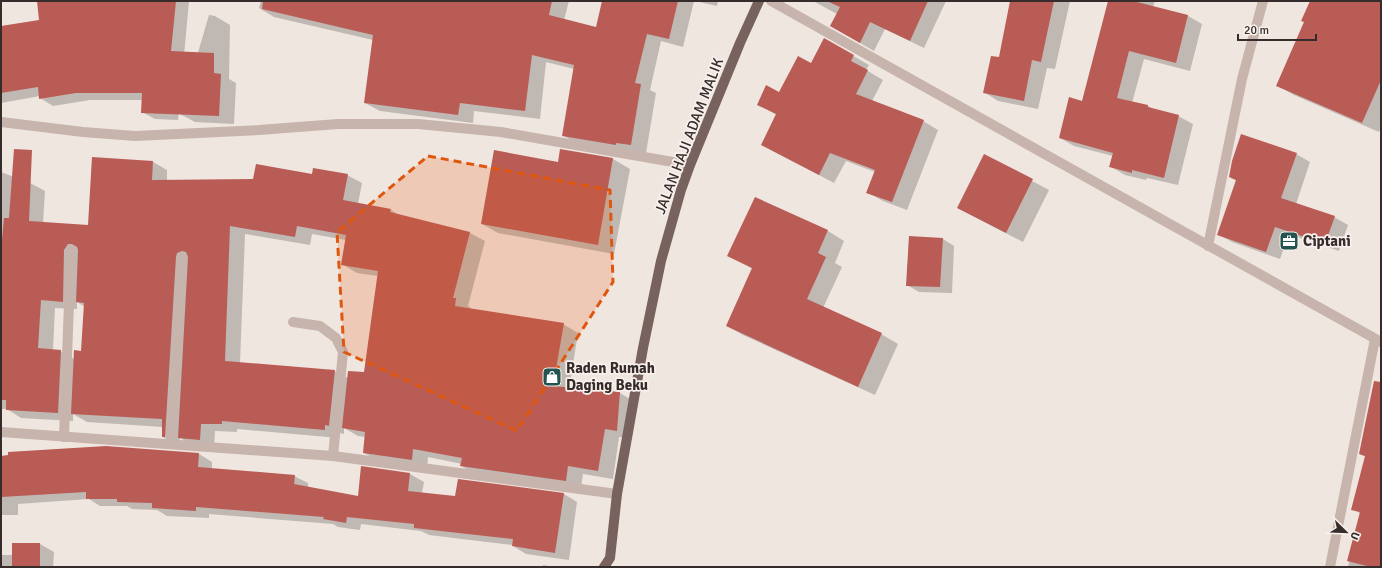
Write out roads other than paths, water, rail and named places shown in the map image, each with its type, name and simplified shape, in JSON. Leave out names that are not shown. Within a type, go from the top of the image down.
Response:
[{"type":"main road","name":"JALAN HAJI ADAM MALIK","points":[[604,567],[611,562],[617,494],[643,348],[661,261],[681,190],[690,166],[740,43],[759,1]]},
{"type":"street","points":[[771,1],[1378,341],[1330,567]]},
{"type":"street","points":[[1208,246],[1242,78],[1263,1]]},
{"type":"street","points":[[1,122],[83,132],[135,136],[259,130],[338,124],[418,124],[501,132],[690,166]]},
{"type":"street","points":[[64,437],[71,250]]},
{"type":"street","points":[[171,444],[182,257]]},
{"type":"street","points":[[293,322],[320,326],[336,338],[343,352],[333,456]]},
{"type":"street","points":[[1,432],[333,456],[617,494]]},
{"type":"place","name":"Ciptani","points":[[1289,241]]},
{"type":"place","name":"Raden Rumah Daging Beku","points":[[552,377]]}]
